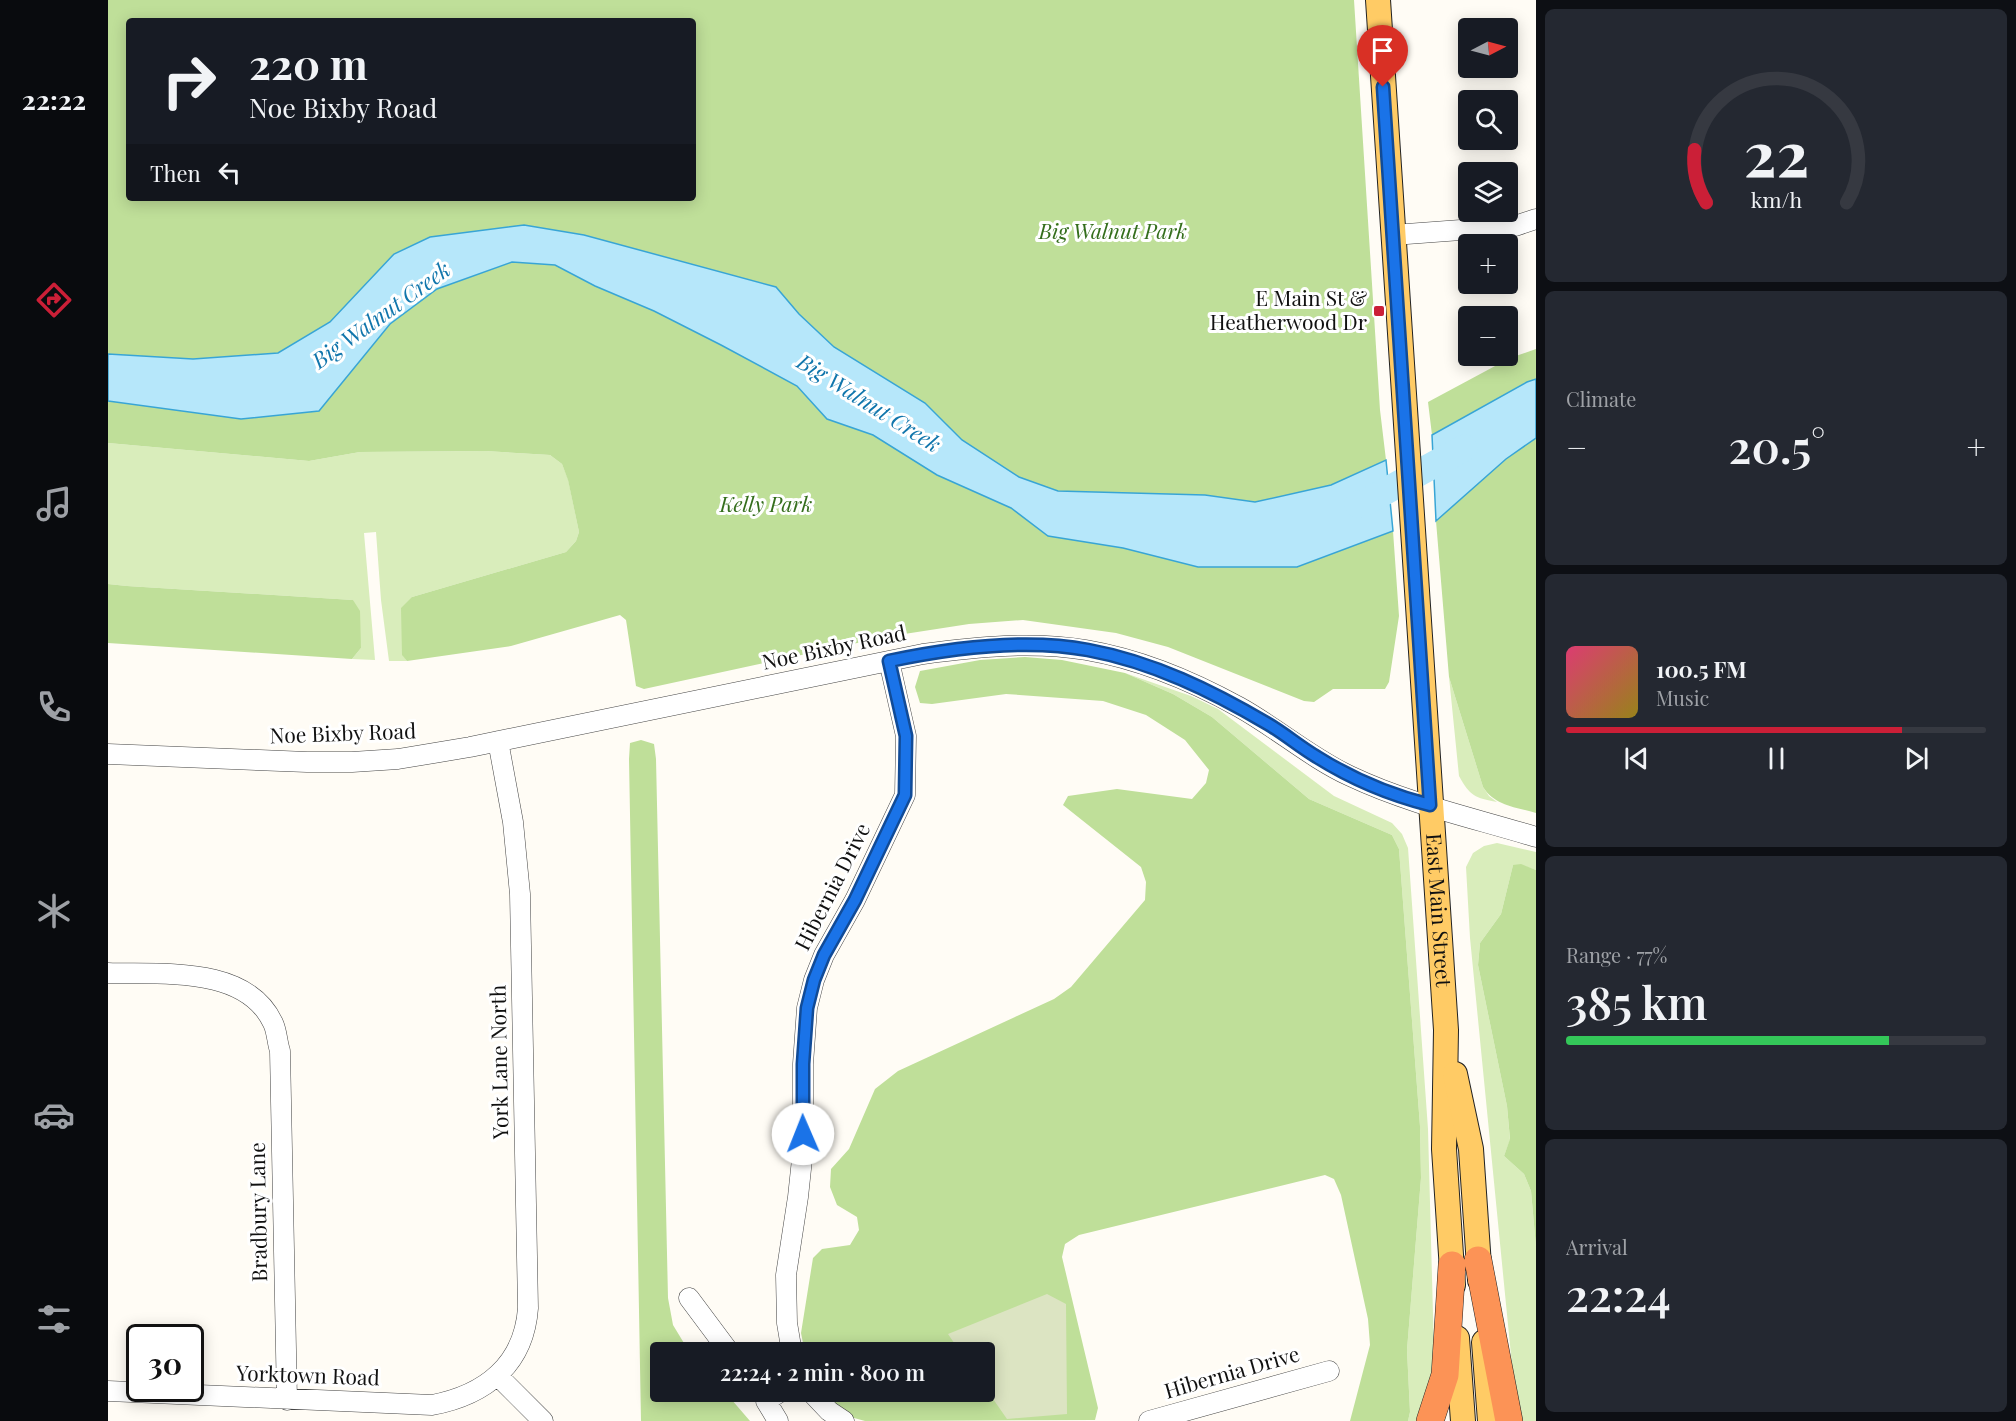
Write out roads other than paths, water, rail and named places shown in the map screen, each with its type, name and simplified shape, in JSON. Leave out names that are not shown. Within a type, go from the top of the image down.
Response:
[{"type":"highway","points":[[1478,1260],[1509,1421]]},
{"type":"highway","points":[[1430,1421],[1445,1375],[1452,1265]]},
{"type":"main road","name":"East Main Street","points":[[1378,0],[1446,1030],[1444,1149],[1463,1421]]},
{"type":"main road","name":"East Main Street","points":[[1446,1030],[1471,1149],[1490,1421]]},
{"type":"street","points":[[1393,235],[1515,226],[1536,219]]},
{"type":"street","name":"Noe Bixby Road","points":[[108,754],[307,762],[398,759],[498,741],[935,652],[997,646],[1063,648],[1087,650],[1170,674],[1203,688],[1272,726],[1348,776],[1404,798],[1536,837]]},
{"type":"street","name":"Hibernia Drive","points":[[790,1342],[787,1323],[786,1275],[803,1150],[803,1064],[807,1008],[814,980],[824,955],[855,900],[905,795],[906,736],[889,661]]},
{"type":"street","name":"York Lane North","points":[[498,741],[513,822],[520,894],[528,1308],[527,1322],[520,1345],[498,1376]]},
{"type":"street","name":"Bradbury Lane","points":[[108,973],[203,977],[232,984],[258,1001],[273,1024],[279,1051],[287,1400]]},
{"type":"street","points":[[689,1298],[722,1342]]},
{"type":"street","name":"Hibernia Drive","points":[[1149,1421],[1329,1371]]},
{"type":"street","points":[[498,1376],[543,1421]]},
{"type":"street","name":"Yorktown Road","points":[[108,1391],[432,1405],[463,1396],[498,1376]]},
{"type":"street","points":[[771,1402],[778,1421]]},
{"type":"street","points":[[820,1402],[844,1421]]},
{"type":"water","points":[[524,225],[584,235],[776,287],[799,314],[834,347],[925,403],[962,440],[1019,477],[1058,491],[1205,495],[1255,502],[1331,485],[1386,460],[1393,531],[1297,567],[1198,567],[1123,548],[1048,536],[1011,508],[937,475],[873,435],[827,419],[797,386],[654,311],[595,286],[555,265],[512,262],[437,289],[390,324],[319,411],[241,419],[108,401],[108,354],[193,359],[278,353],[330,322],[394,254],[430,237]]},
{"type":"water","points":[[1536,379],[1536,438],[1506,459],[1436,521],[1432,435]]},
{"type":"waterway","name":"Big Walnut Creek","points":[[1358,504],[1364,503],[1464,448]]},
{"type":"place","name":"E Main St & Heatherwood Dr","points":[[1379,311]]},
{"type":"park label","name":"Big Walnut Park","points":[[1113,232]]},
{"type":"park label","name":"Kelly Park","points":[[766,505]]}]
